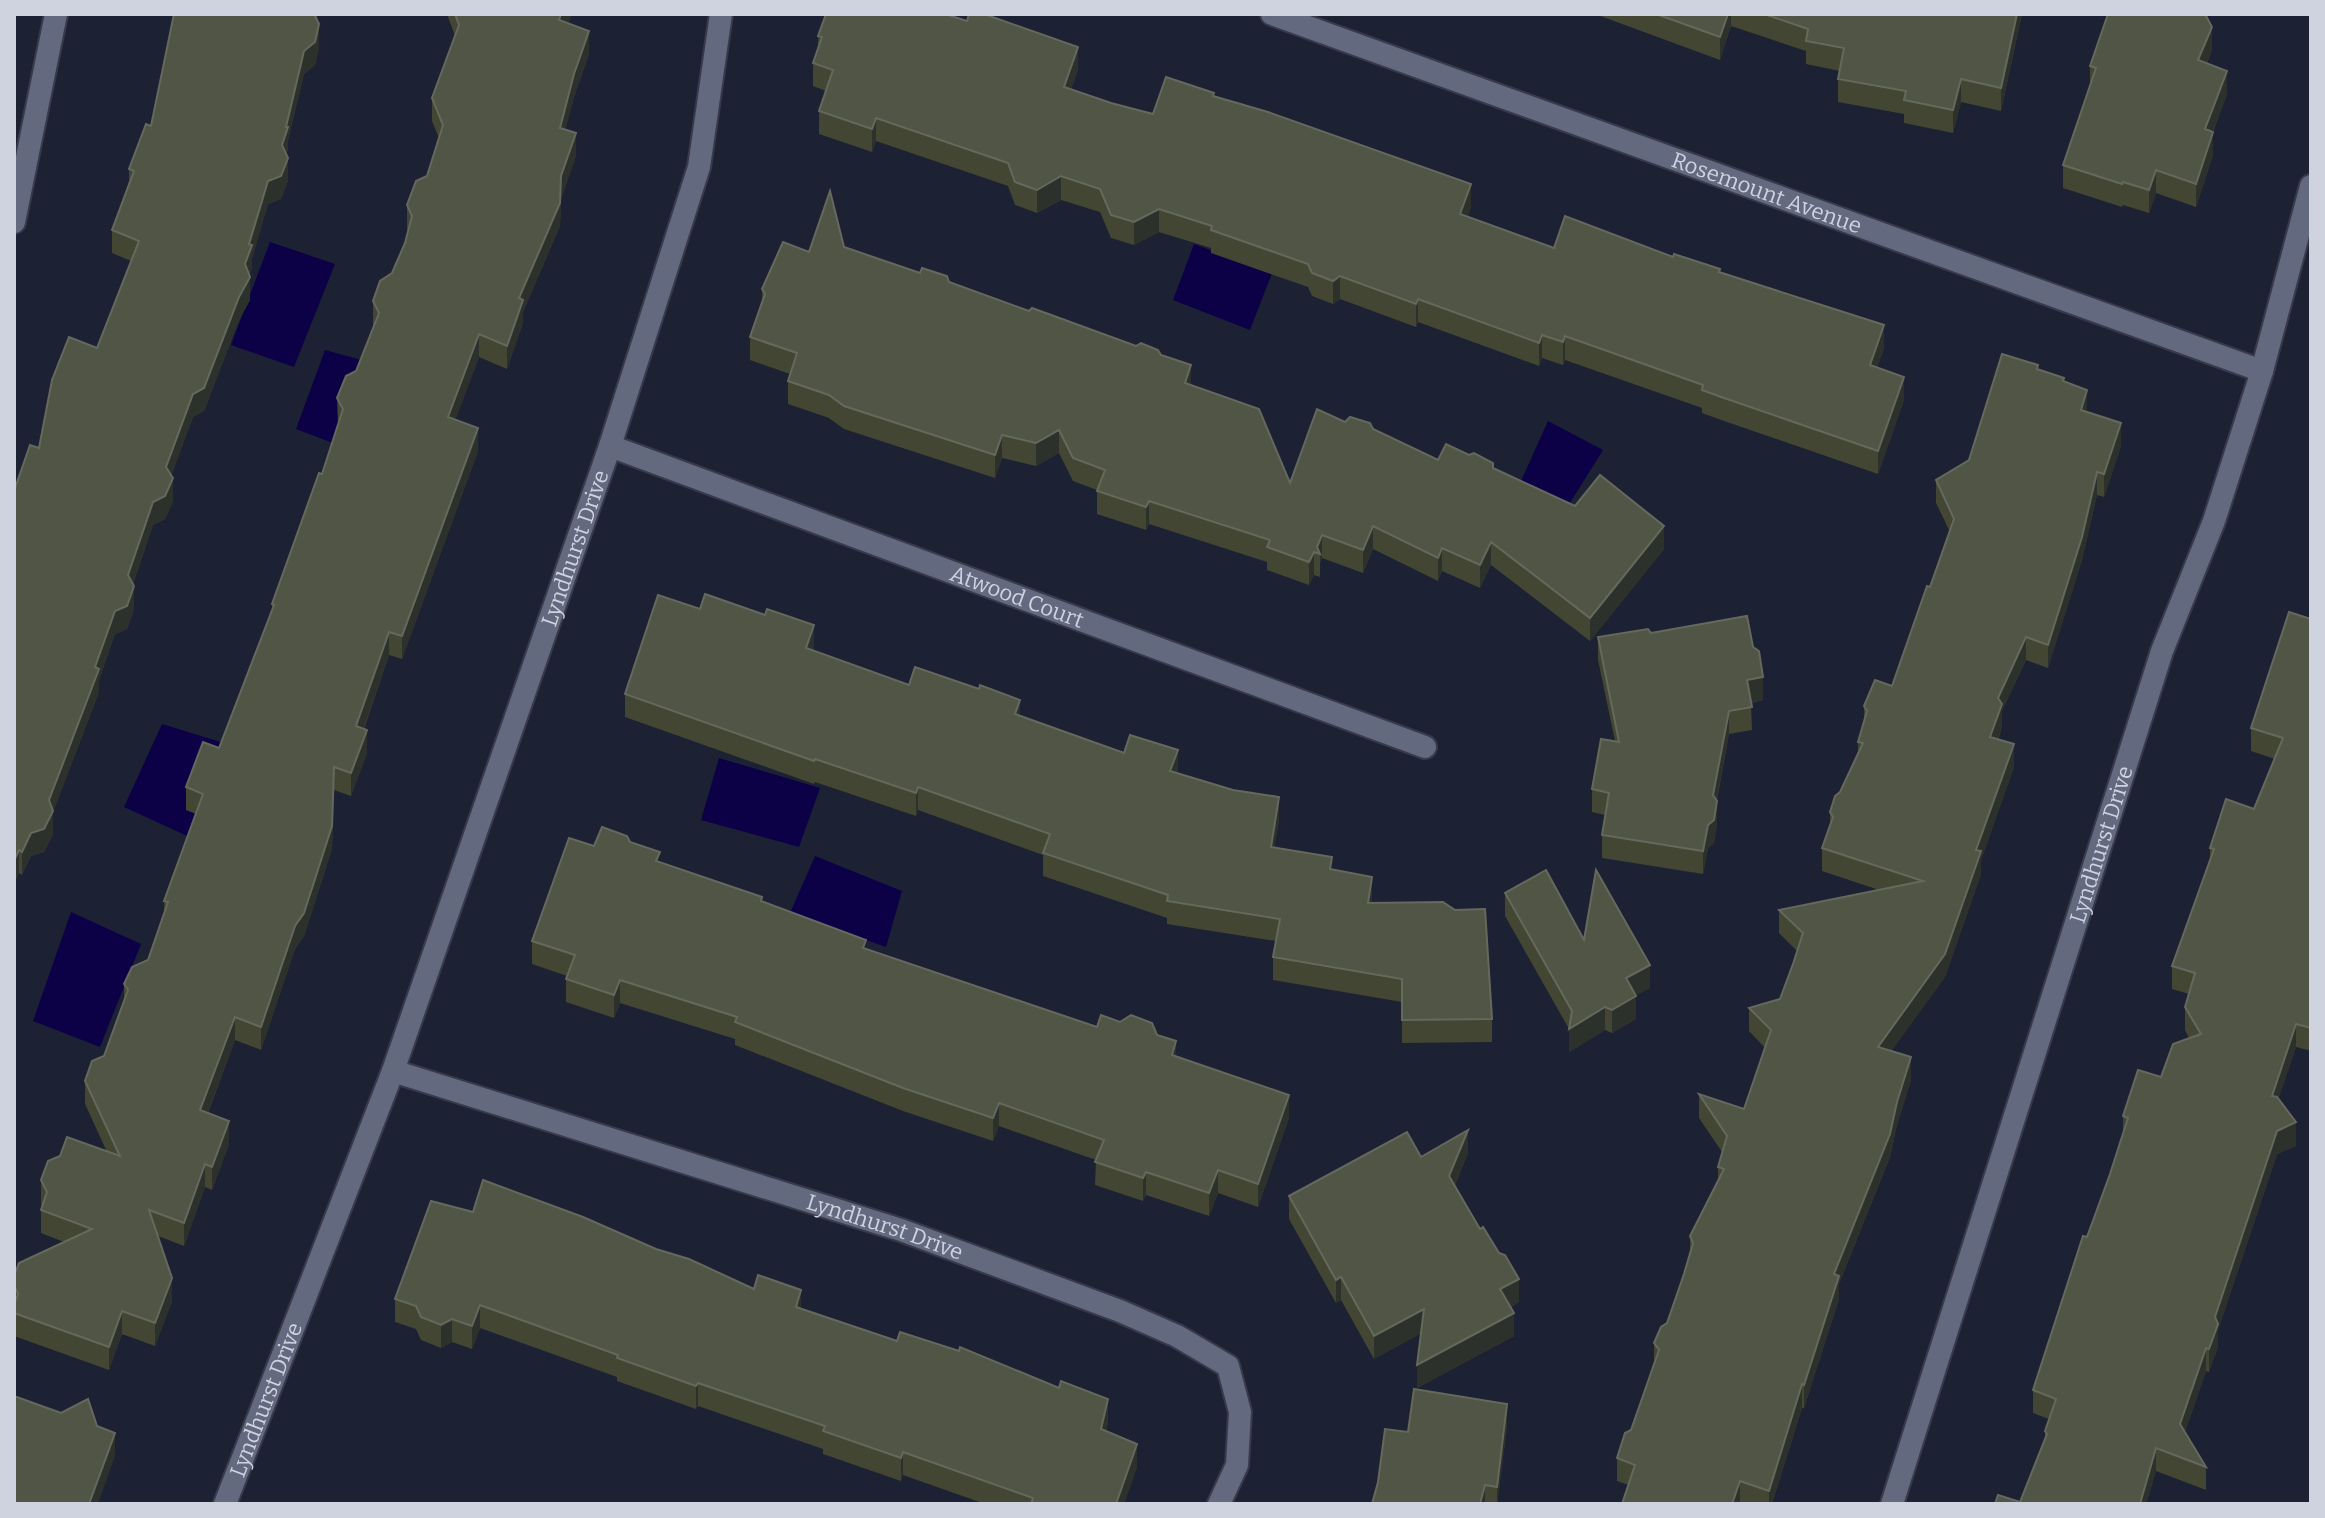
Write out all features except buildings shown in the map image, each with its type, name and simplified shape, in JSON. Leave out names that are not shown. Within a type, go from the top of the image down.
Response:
[{"type":"street","points":[[14,222],[56,14]]},
{"type":"street","name":"Lyndhurst Drive","points":[[225,1504],[393,1071],[610,446],[699,167],[721,14]]},
{"type":"street","name":"Rosemount Avenue","points":[[1272,14],[2262,371]]},
{"type":"street","name":"Lyndhurst Drive","points":[[1892,1504],[2162,651],[2214,521],[2262,371],[2311,186]]},
{"type":"street","name":"Atwood Court","points":[[610,446],[1425,747]]},
{"type":"street","name":"Lyndhurst Drive","points":[[393,1071],[901,1230],[1120,1311],[1177,1336],[1228,1366],[1240,1412],[1237,1465],[1219,1504]]},
{"type":"shaded area","points":[[270,242],[335,264],[294,367],[231,345]]},
{"type":"shaded area","points":[[1194,244],[1272,273],[1250,330],[1173,300]]},
{"type":"shaded area","points":[[325,350],[380,365],[346,448],[296,429]]},
{"type":"shaded area","points":[[1548,421],[1603,450],[1563,514],[1517,490]]},
{"type":"shaded area","points":[[162,724],[237,747],[196,840],[124,807]]},
{"type":"shaded area","points":[[719,758],[820,788],[799,847],[701,820]]},
{"type":"shaded area","points":[[815,856],[902,891],[886,947],[790,913]]},
{"type":"shaded area","points":[[71,912],[141,944],[100,1047],[33,1021]]}]
